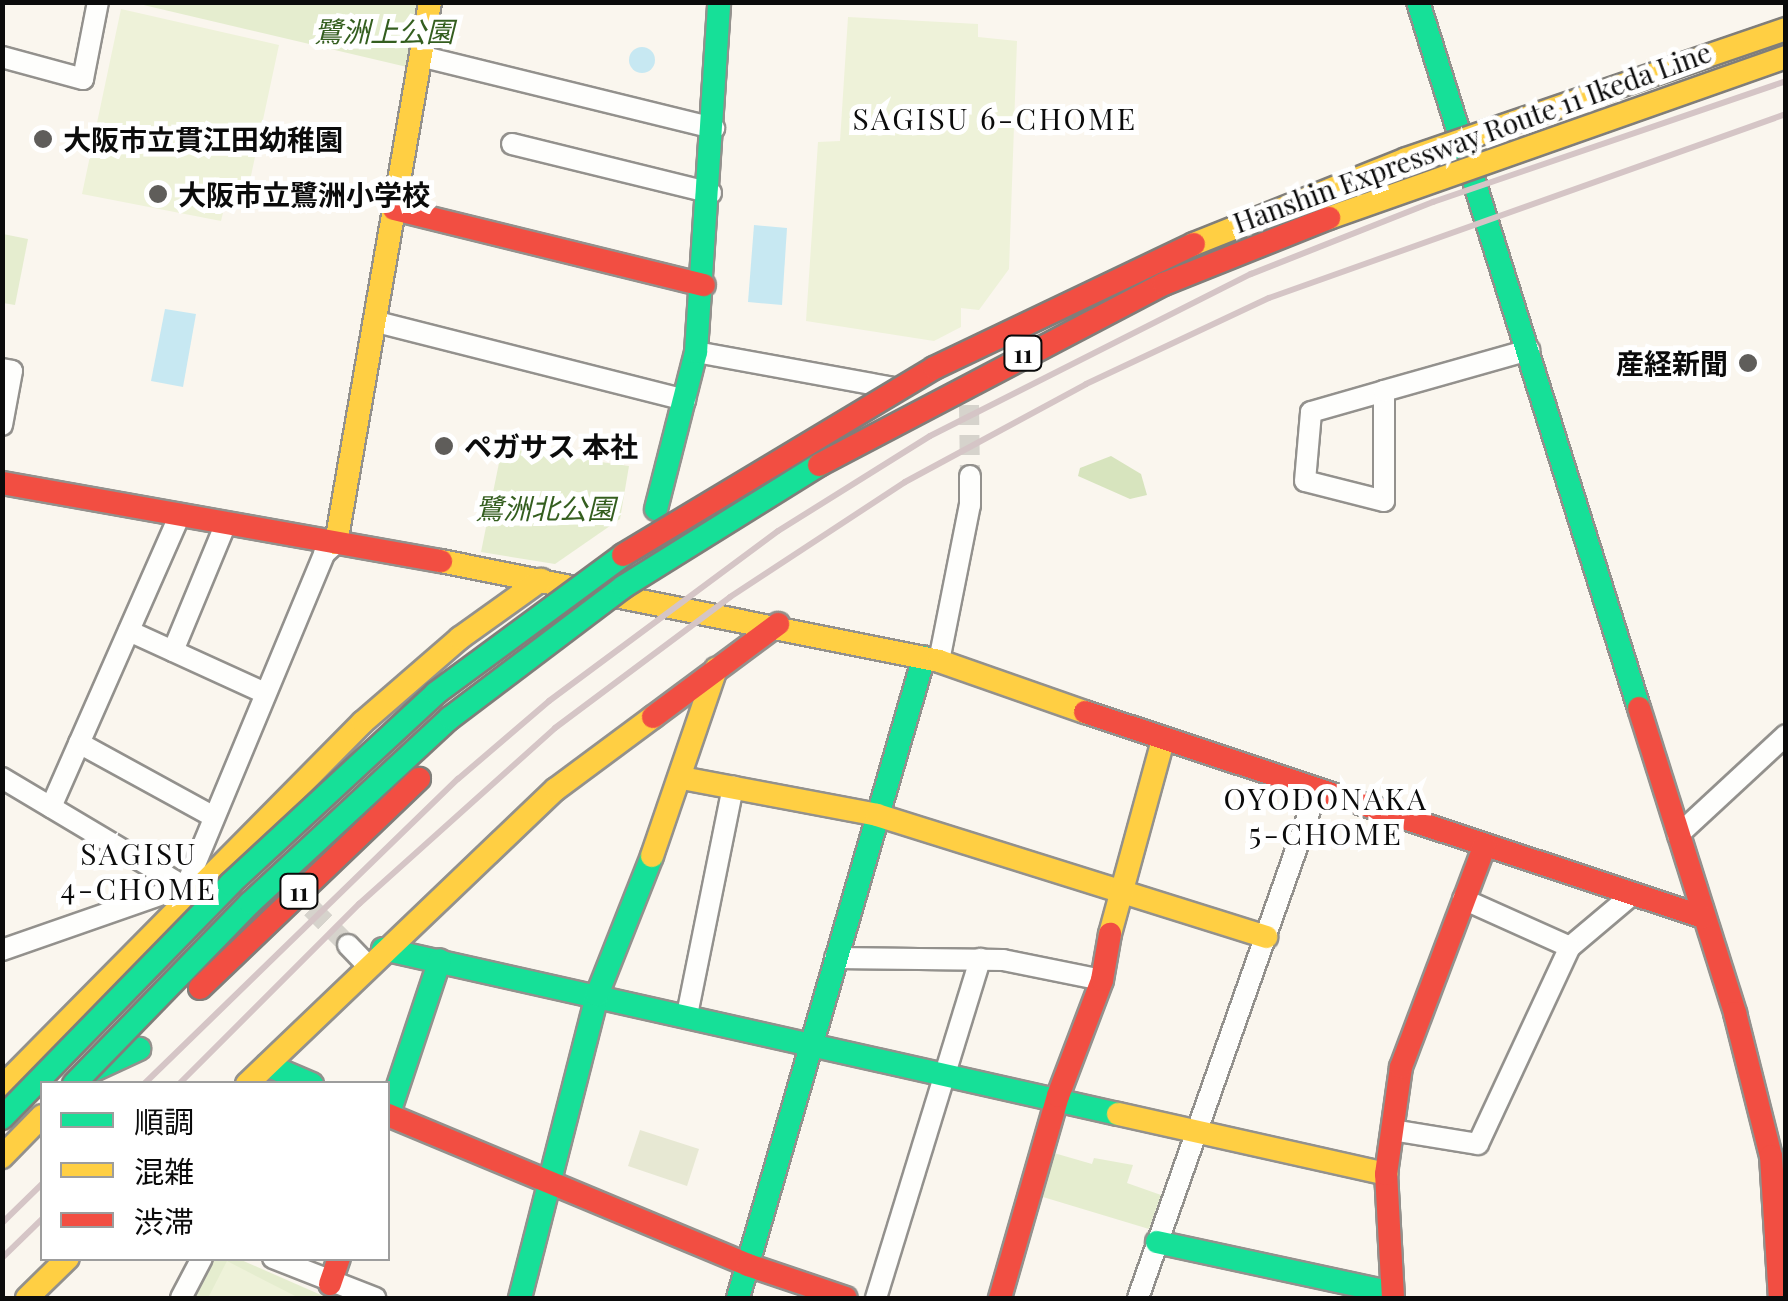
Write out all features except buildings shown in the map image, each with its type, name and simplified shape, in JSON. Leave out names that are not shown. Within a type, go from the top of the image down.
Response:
[{"type":"main road","points":[[336,543],[430,2]]},
{"type":"main road","points":[[656,508],[696,352],[711,193],[719,2]]},
{"type":"main road","points":[[1418,2],[1678,835],[1771,1156],[1780,1298]]},
{"type":"main road","name":"Hanshin Expressway Route 11 Ikeda Line","points":[[2,1118],[230,884],[436,694],[553,601],[697,506],[934,368],[1155,260],[1406,159],[1786,29]]},
{"type":"main road","name":"Hanshin Expressway Route 11 Ikeda Line","points":[[77,1081],[250,903],[450,718],[538,647],[712,532],[948,392],[1164,284],[1415,183],[1786,58]]},
{"type":"main road","points":[[394,210],[704,284]]},
{"type":"main road","points":[[2,483],[639,597],[931,659],[1316,793],[1703,917]]},
{"type":"main road","name":"11","points":[[103,1081],[464,738],[712,532]]},
{"type":"main road","points":[[8,1081],[189,889],[243,842],[363,722],[460,638],[541,580]]},
{"type":"main road","points":[[250,1081],[375,957],[556,789],[778,624]]},
{"type":"main road","points":[[738,1298],[878,815],[931,659]]},
{"type":"main road","points":[[520,1298],[596,996],[682,778],[716,669]]},
{"type":"main road","points":[[1000,1298],[1058,1096],[1102,980],[1118,888],[1162,740]]},
{"type":"main road","points":[[682,778],[878,815],[1266,936]]},
{"type":"main road","points":[[1157,1242],[1392,1296],[1386,1174],[1412,1029],[1485,845]]},
{"type":"main road","points":[[375,957],[440,960],[812,1040],[1386,1174]]},
{"type":"main road","points":[[390,1110],[440,960]]},
{"type":"main road","points":[[71,1081],[139,1049]]},
{"type":"main road","points":[[267,1064],[305,1081]]},
{"type":"main road","points":[[8,1081],[40,1083]]},
{"type":"main road","points":[[390,1117],[748,1265],[846,1298]]},
{"type":"main road","points":[[2,1157],[40,1118]]},
{"type":"main road","points":[[2,1169],[40,1136]]},
{"type":"main road","points":[[27,1298],[65,1261]]},
{"type":"main road","points":[[330,1284],[338,1261]]},
{"type":"street","points":[[2,57],[82,79],[98,2]]},
{"type":"street","points":[[420,56],[714,128]]},
{"type":"street","points":[[512,144],[711,193]]},
{"type":"street","points":[[377,322],[685,400]]},
{"type":"street","points":[[1384,391],[1384,501],[1306,481],[1311,412],[1384,391],[1529,350]]},
{"type":"street","points":[[696,352],[969,405]]},
{"type":"street","points":[[2,370],[12,371],[2,425]]},
{"type":"street","points":[[931,659],[970,505],[970,476]]},
{"type":"street","points":[[639,597],[656,508]]},
{"type":"street","points":[[51,807],[180,515]]},
{"type":"street","points":[[172,651],[226,523]]},
{"type":"street","points":[[189,889],[214,817],[324,554],[336,543]]},
{"type":"street","points":[[129,630],[265,693]]},
{"type":"street","points":[[1678,835],[1786,734]]},
{"type":"street","points":[[80,743],[214,817]]},
{"type":"street","points":[[2,778],[189,889]]},
{"type":"street","points":[[687,1015],[733,787]]},
{"type":"street","points":[[1138,1298],[1316,793]]},
{"type":"street","points":[[243,842],[311,908]]},
{"type":"street","points":[[2,950],[189,889]]},
{"type":"street","points":[[1392,1130],[1478,1144],[1570,946],[1634,894]]},
{"type":"street","points":[[1464,899],[1570,946]]},
{"type":"street","points":[[348,945],[375,957]]},
{"type":"street","points":[[836,958],[980,959],[1102,980]]},
{"type":"street","points":[[876,1298],[949,1072],[980,959]]},
{"type":"street","points":[[181,1298],[200,1261]]},
{"type":"street","points":[[279,1261],[330,1284],[375,1298]]},
{"type":"green space","name":"鷺洲上公園","points":[[135,3],[418,3],[407,67]]},
{"type":"green space","points":[[121,9],[279,45],[246,199],[227,196],[221,221],[82,194]]},
{"type":"green space","points":[[848,17],[978,24],[978,37],[1017,41],[1009,269],[979,310],[961,308],[961,327],[934,341],[806,321],[818,142],[840,141]]},
{"type":"green space","points":[[3,234],[28,239],[15,305],[3,303]]},
{"type":"green space","name":"鷺洲北公園","points":[[502,448],[629,466],[620,519],[555,564],[481,552]]},
{"type":"green space","points":[[1111,456],[1141,474],[1147,495],[1130,499],[1078,476],[1080,468]]},
{"type":"green space","points":[[640,1130],[699,1149],[687,1186],[628,1166]]},
{"type":"green space","points":[[1054,1153],[1092,1164],[1094,1158],[1133,1165],[1127,1183],[1161,1195],[1149,1229],[1043,1197]]},
{"type":"green space","points":[[213,1261],[244,1261],[328,1298],[194,1298]]},
{"type":"green space","points":[[227,1261],[299,1298],[208,1298]]},
{"type":"water","points":[[642,47],[651,51],[655,60],[651,69],[642,73],[633,69],[629,60],[633,51]]},
{"type":"water","points":[[754,225],[787,228],[782,305],[748,302]]},
{"type":"water","points":[[165,309],[196,314],[183,387],[151,381]]},
{"type":"tunnel","points":[[969,405],[970,476]]},
{"type":"tunnel","points":[[311,908],[348,945]]},
{"type":"railway","points":[[147,1081],[458,779],[549,701],[778,531],[930,436],[1251,274],[1433,202],[1786,81]]},
{"type":"railway","points":[[182,1081],[359,904],[555,728],[730,597],[905,482],[1086,384],[1269,298],[1786,114]]},
{"type":"railway","points":[[2,1223],[40,1186]]},
{"type":"railway","points":[[2,1258],[40,1221]]},
{"type":"traffic: fast","points":[[656,509],[696,352],[719,2]]},
{"type":"traffic: fast","points":[[1418,2],[1639,708]]},
{"type":"traffic: fast","points":[[77,1081],[250,903],[450,718],[623,587],[819,465]]},
{"type":"traffic: fast","points":[[2,1118],[230,884],[436,693],[623,555]]},
{"type":"traffic: fast","points":[[738,1298],[924,657]]},
{"type":"traffic: fast","points":[[520,1298],[597,995],[652,856]]},
{"type":"traffic: fast","points":[[383,949],[1118,1114]]},
{"type":"traffic: fast","points":[[390,1110],[440,960]]},
{"type":"traffic: fast","points":[[85,1074],[139,1049]]},
{"type":"traffic: fast","points":[[267,1065],[305,1081]]},
{"type":"traffic: fast","points":[[1157,1242],[1392,1293]]},
{"type":"traffic: slow","points":[[336,543],[430,2]]},
{"type":"traffic: slow","points":[[1194,244],[1406,159],[1786,29]]},
{"type":"traffic: slow","points":[[1329,218],[1786,57]]},
{"type":"traffic: slow","points":[[441,561],[939,661],[1085,712]]},
{"type":"traffic: slow","points":[[2,1087],[363,722],[460,638],[541,580]]},
{"type":"traffic: slow","points":[[652,856],[716,669]]},
{"type":"traffic: slow","points":[[250,1081],[556,789],[653,717]]},
{"type":"traffic: slow","points":[[1110,934],[1163,740]]},
{"type":"traffic: slow","points":[[682,778],[877,815],[1266,937]]},
{"type":"traffic: slow","points":[[1118,1114],[1386,1174]]},
{"type":"traffic: slow","points":[[2,1157],[40,1118]]},
{"type":"traffic: slow","points":[[27,1298],[65,1261]]},
{"type":"traffic: jam","points":[[394,209],[704,285]]},
{"type":"traffic: jam","points":[[819,465],[1164,284],[1329,218]]},
{"type":"traffic: jam","points":[[623,555],[934,368],[1194,244]]},
{"type":"traffic: jam","points":[[2,483],[441,561]]},
{"type":"traffic: jam","points":[[653,717],[778,624]]},
{"type":"traffic: jam","points":[[1639,708],[1735,1013],[1771,1156],[1780,1298]]},
{"type":"traffic: jam","points":[[1085,712],[1703,917]]},
{"type":"traffic: jam","points":[[200,988],[419,779]]},
{"type":"traffic: jam","points":[[1393,1298],[1386,1174],[1401,1067],[1485,845]]},
{"type":"traffic: jam","points":[[1000,1298],[1058,1096],[1102,980],[1110,934]]},
{"type":"traffic: jam","points":[[390,1116],[748,1265],[846,1298]]},
{"type":"traffic: jam","points":[[330,1284],[338,1261]]},
{"type":"place","name":"大阪市立貫江田幼稚園","points":[[43,139]]},
{"type":"place","name":"大阪市立鷺洲小学校","points":[[158,194]]},
{"type":"place","name":"産経新聞","points":[[1748,363]]},
{"type":"place","name":"ペガサス 本社","points":[[444,446]]},
{"type":"district","name":"SAGISU 6-CHOME","points":[[995,118]]},
{"type":"district","name":"OYODONAKA 5-CHOME","points":[[1326,815]]},
{"type":"district","name":"SAGISU 4-CHOME","points":[[139,870]]}]
